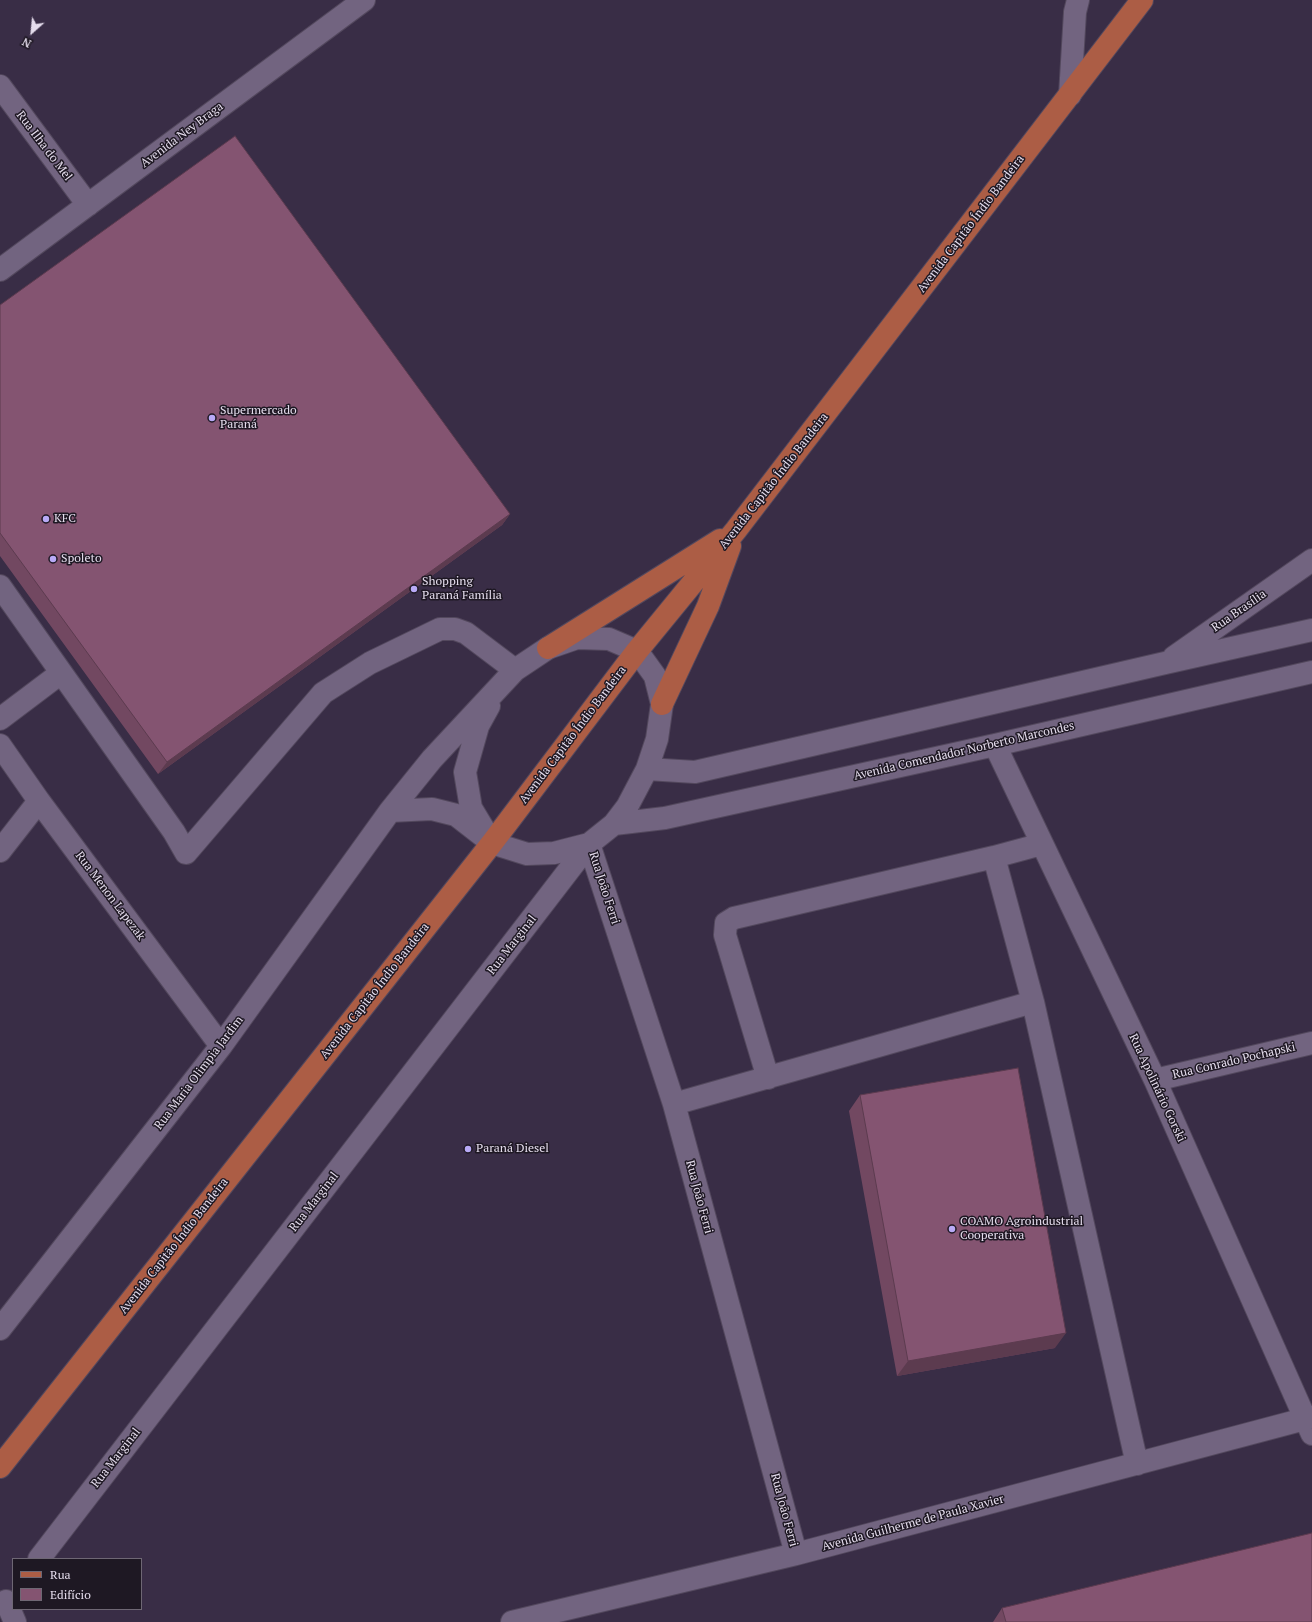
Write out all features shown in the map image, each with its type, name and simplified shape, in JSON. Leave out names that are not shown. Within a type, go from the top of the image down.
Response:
[{"type":"main road","name":"Avenida Capitão Índio Bandeira","points":[[0,1467],[492,843],[637,651],[736,530],[1142,0]]},
{"type":"main road","points":[[548,648],[736,530]]},
{"type":"main road","points":[[662,704],[708,606],[736,530]]},
{"type":"street","name":"Avenida Ney Braga","points":[[0,270],[364,0]]},
{"type":"street","points":[[1070,95],[1075,12],[1078,0]]},
{"type":"street","name":"Rua Ilha do Mel","points":[[0,86],[88,205]]},
{"type":"street","name":"Rua Brasília","points":[[1165,663],[1312,560]]},
{"type":"street","points":[[0,586],[174,832],[186,853],[323,693],[370,663],[440,629],[455,629],[466,633],[509,676]]},
{"type":"street","points":[[647,769],[696,772],[1312,630]]},
{"type":"street","points":[[390,811],[432,809],[456,815],[492,843],[527,854],[554,853],[590,844],[614,824],[627,807],[647,769],[657,739],[662,704],[656,676],[637,651],[609,639],[577,638],[548,648],[509,676],[478,726],[465,772],[471,808],[492,843]]},
{"type":"street","name":"Avenida Comendador Norberto Marcondes","points":[[614,824],[665,818],[995,745],[1312,672]]},
{"type":"street","points":[[0,719],[61,673]]},
{"type":"street","name":"Rua Maria Olimpia Jardim","points":[[0,1329],[221,1046],[390,811],[432,759],[509,676]]},
{"type":"street","name":"Rua Menon Lapezak","points":[[0,745],[39,801],[221,1046]]},
{"type":"street","name":"Rua Apolinário Gorski","points":[[995,745],[1155,1080],[1309,1424]]},
{"type":"street","points":[[0,851],[39,801]]},
{"type":"street","name":"Rua João Ferri","points":[[590,844],[674,1104],[796,1554]]},
{"type":"street","name":"Rua Marginal","points":[[40,1558],[590,844]]},
{"type":"street","points":[[768,1078],[725,935],[726,923],[734,918],[994,857],[1042,844]]},
{"type":"street","points":[[994,857],[1033,1002],[1137,1464]]},
{"type":"street","points":[[674,1104],[1033,1002]]},
{"type":"street","name":"Rua Conrado Pochapski","points":[[1155,1080],[1312,1043]]},
{"type":"street","name":"Avenida Guilherme de Paula Xavier","points":[[512,1622],[796,1554],[1137,1464],[1309,1424]]},
{"type":"street","points":[[6,1601],[16,1622]]},
{"type":"building","name":"Supermercado Paraná","points":[[235,136],[510,514],[167,762],[0,533],[0,305]]},
{"type":"building","name":"COAMO Agroindustrial Cooperativa","points":[[1018,1068],[1066,1333],[908,1361],[860,1095]]},
{"type":"building","points":[[1312,1533],[1312,1622],[1006,1622],[1002,1608]]},
{"type":"place","name":"Supermercado Paraná","points":[[212,418]]},
{"type":"place","name":"KFC","points":[[46,519]]},
{"type":"place","name":"Spoleto","points":[[53,559]]},
{"type":"place","name":"Shopping Paraná Família","points":[[414,589]]},
{"type":"place","name":"Paraná Diesel","points":[[468,1149]]},
{"type":"place","name":"COAMO Agroindustrial Cooperativa","points":[[952,1229]]}]
